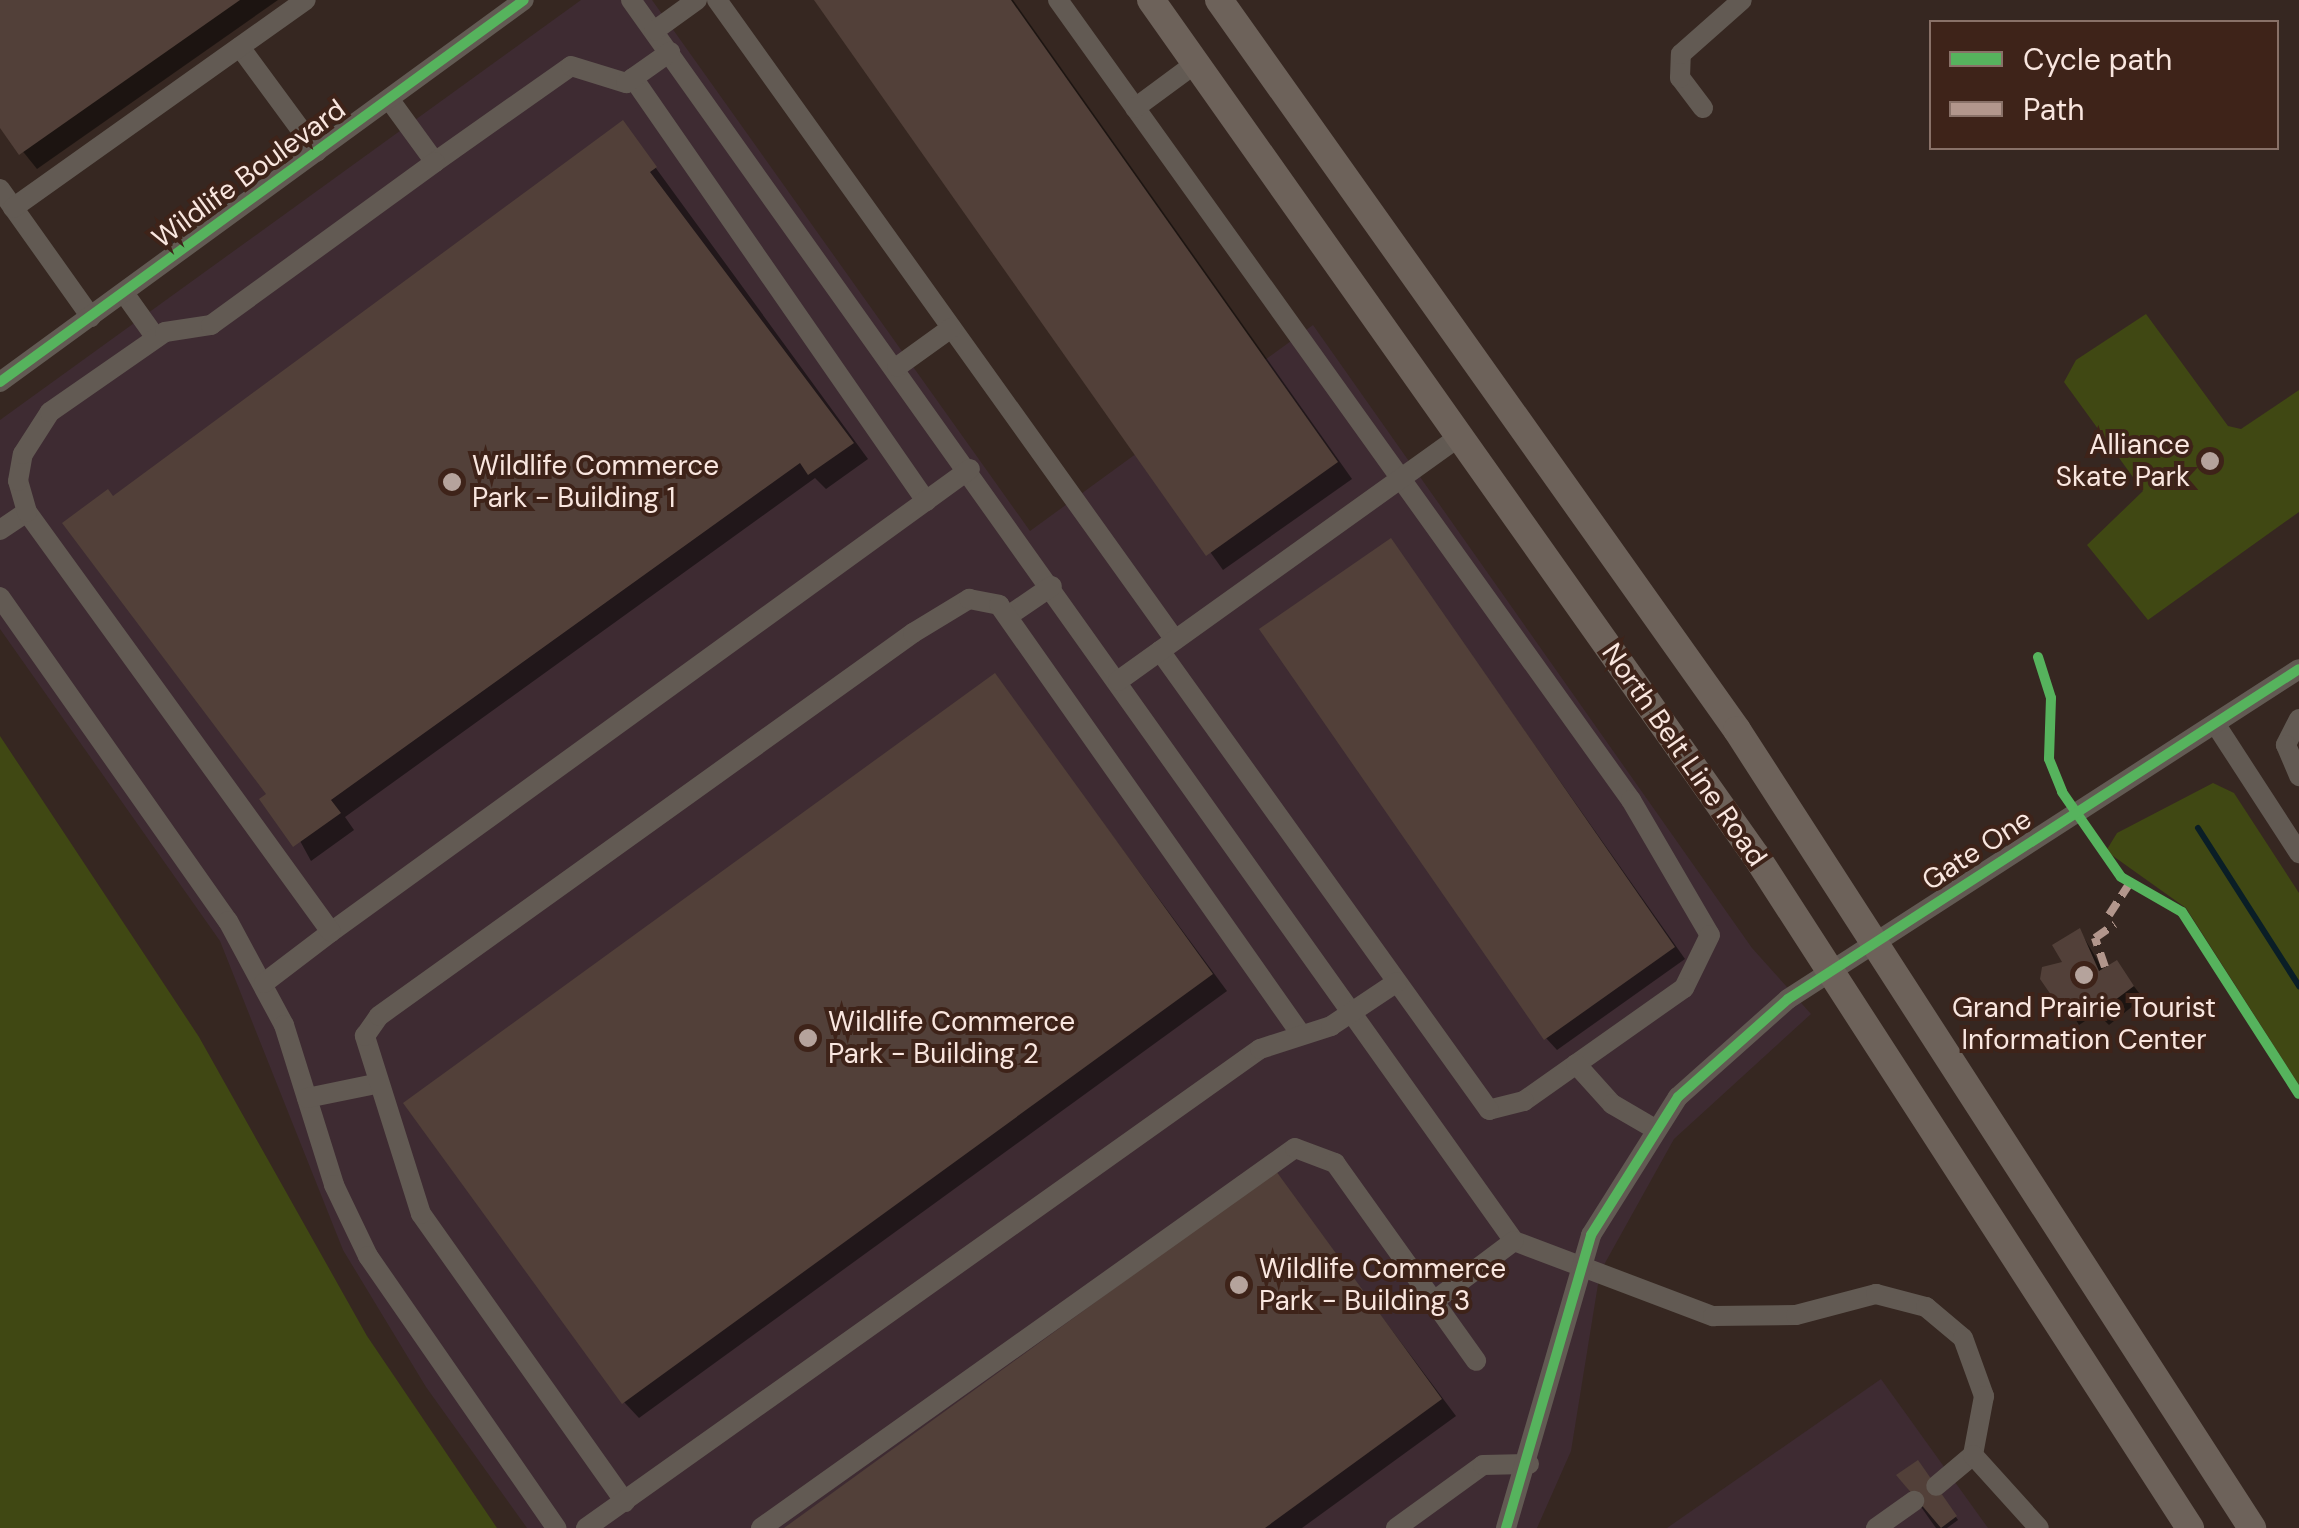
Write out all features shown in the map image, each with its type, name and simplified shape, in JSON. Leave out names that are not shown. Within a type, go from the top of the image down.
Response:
[{"type":"main road","name":"North Belt Line Road","points":[[1150,0],[1460,436],[1831,973],[2190,1528]]},
{"type":"main road","name":"North Belt Line Road","points":[[1219,0],[1737,730],[2252,1528]]},
{"type":"street","points":[[13,208],[306,0]]},
{"type":"street","name":"Wildlife Boulevard","points":[[0,382],[524,0]]},
{"type":"street","points":[[631,0],[970,469],[1514,1241],[1728,1319],[1796,1315],[1876,1294],[1926,1306],[1963,1338],[1979,1368],[1984,1414],[1972,1455],[1936,1486]]},
{"type":"street","points":[[654,31],[698,0]]},
{"type":"street","points":[[717,0],[951,328],[1488,1110],[1524,1101],[1684,988],[1710,935],[1630,800],[1058,0]]},
{"type":"street","points":[[1703,108],[1680,78],[1681,54],[1742,0]]},
{"type":"street","points":[[240,46],[317,152]]},
{"type":"street","points":[[633,78],[670,52]]},
{"type":"street","points":[[1135,108],[1196,63]]},
{"type":"street","points":[[332,932],[27,512],[18,481],[31,432],[156,338],[211,324],[571,66],[633,78],[926,502]]},
{"type":"street","points":[[389,99],[434,162]]},
{"type":"street","points":[[0,190],[91,318]]},
{"type":"street","points":[[124,293],[156,338]]},
{"type":"street","points":[[896,367],[951,328]]},
{"type":"street","points":[[1118,681],[1460,436]]},
{"type":"street","points":[[264,983],[970,469]]},
{"type":"street","points":[[0,530],[27,512]]},
{"type":"street","points":[[1008,616],[1052,586]]},
{"type":"street","points":[[0,597],[264,983],[368,1256],[556,1528]]},
{"type":"street","points":[[625,1502],[432,1233],[376,1084],[365,1036],[379,1016],[950,607],[985,599],[1008,616],[1300,1033]]},
{"type":"street","name":"Gate One","points":[[1506,1528],[1530,1464],[1581,1266],[1652,1128],[1723,1051],[1831,973],[2299,669]]},
{"type":"street","points":[[2299,720],[2286,746],[2299,776]]},
{"type":"street","points":[[2216,725],[2299,853]]},
{"type":"street","points":[[586,1528],[1260,1049],[1350,1012],[1397,982]]},
{"type":"street","points":[[1576,1064],[1612,1104],[1652,1128]]},
{"type":"street","points":[[308,1098],[376,1084]]},
{"type":"street","points":[[761,1528],[1284,1152],[1308,1147],[1335,1163],[1476,1361]]},
{"type":"street","points":[[1434,1302],[1514,1241]]},
{"type":"street","points":[[1972,1455],[2039,1528]]},
{"type":"street","points":[[1402,1527],[1484,1465],[1530,1464]]},
{"type":"street","points":[[1876,1528],[1914,1501]]},
{"type":"shaded area","points":[[581,0],[652,0],[1030,531],[1313,325],[1752,948],[1811,1014],[1674,1139],[1600,1272],[1571,1451],[1537,1528],[527,1528],[426,1387],[343,1250],[220,941],[0,629],[0,420]]},
{"type":"shaded area","points":[[1881,1379],[1988,1528],[1667,1528]]},
{"type":"green space","name":"Alliance Skate Park","points":[[2146,314],[2228,426],[2241,429],[2299,390],[2299,512],[2148,620],[2087,545],[2143,491],[2064,382],[2076,360]]},
{"type":"green space","points":[[0,736],[199,1037],[367,1336],[497,1528],[0,1528]]},
{"type":"green space","points":[[2213,783],[2234,793],[2299,893],[2299,1085],[2186,908],[2106,851],[2117,833]]},
{"type":"building","points":[[0,0],[240,0],[19,155],[0,128]]},
{"type":"building","points":[[814,0],[1011,0],[1338,462],[1206,556]]},
{"type":"building","name":"Wildlife Commerce Park - Building 1","points":[[623,120],[657,167],[650,172],[854,443],[808,475],[800,463],[331,800],[341,813],[293,847],[259,799],[266,794],[62,523],[108,489],[113,496]]},
{"type":"building","points":[[1391,538],[1675,947],[1544,1040],[1259,629]]},
{"type":"building","name":"Wildlife Commerce Park - Building 2","points":[[995,673],[1213,974],[622,1404],[403,1103]]},
{"type":"building","name":"Grand Prairie Tourist Information Center","points":[[2080,928],[2099,971],[2117,960],[2134,986],[2095,1015],[2086,1001],[2065,1015],[2040,979],[2042,967],[2062,962],[2052,945]]},
{"type":"building","name":"Wildlife Commerce Park - Building 3","points":[[1276,1171],[1442,1399],[1265,1528],[784,1528]]},
{"type":"building","points":[[1918,1460],[1957,1516],[1941,1528],[1896,1475]]},
{"type":"waterway","points":[[2198,828],[2299,986]]},
{"type":"marked path","points":[[2109,915],[2129,884]]},
{"type":"marked path","points":[[2105,967],[2095,938],[2115,924]]},
{"type":"cycle path","points":[[0,382],[524,0]]},
{"type":"cycle path","points":[[2038,657],[2051,698],[2049,759],[2062,792],[2121,877],[2182,912],[2299,1094]]},
{"type":"cycle path","points":[[1506,1528],[1591,1235],[1678,1097],[1788,999],[2299,669]]},
{"type":"place","name":"Alliance Skate Park","points":[[2210,461]]},
{"type":"place","name":"Wildlife Commerce Park - Building 1","points":[[452,482]]},
{"type":"place","name":"Grand Prairie Tourist Information Center","points":[[2084,975]]},
{"type":"place","name":"Wildlife Commerce Park - Building 2","points":[[808,1038]]},
{"type":"place","name":"Wildlife Commerce Park - Building 3","points":[[1239,1285]]}]
